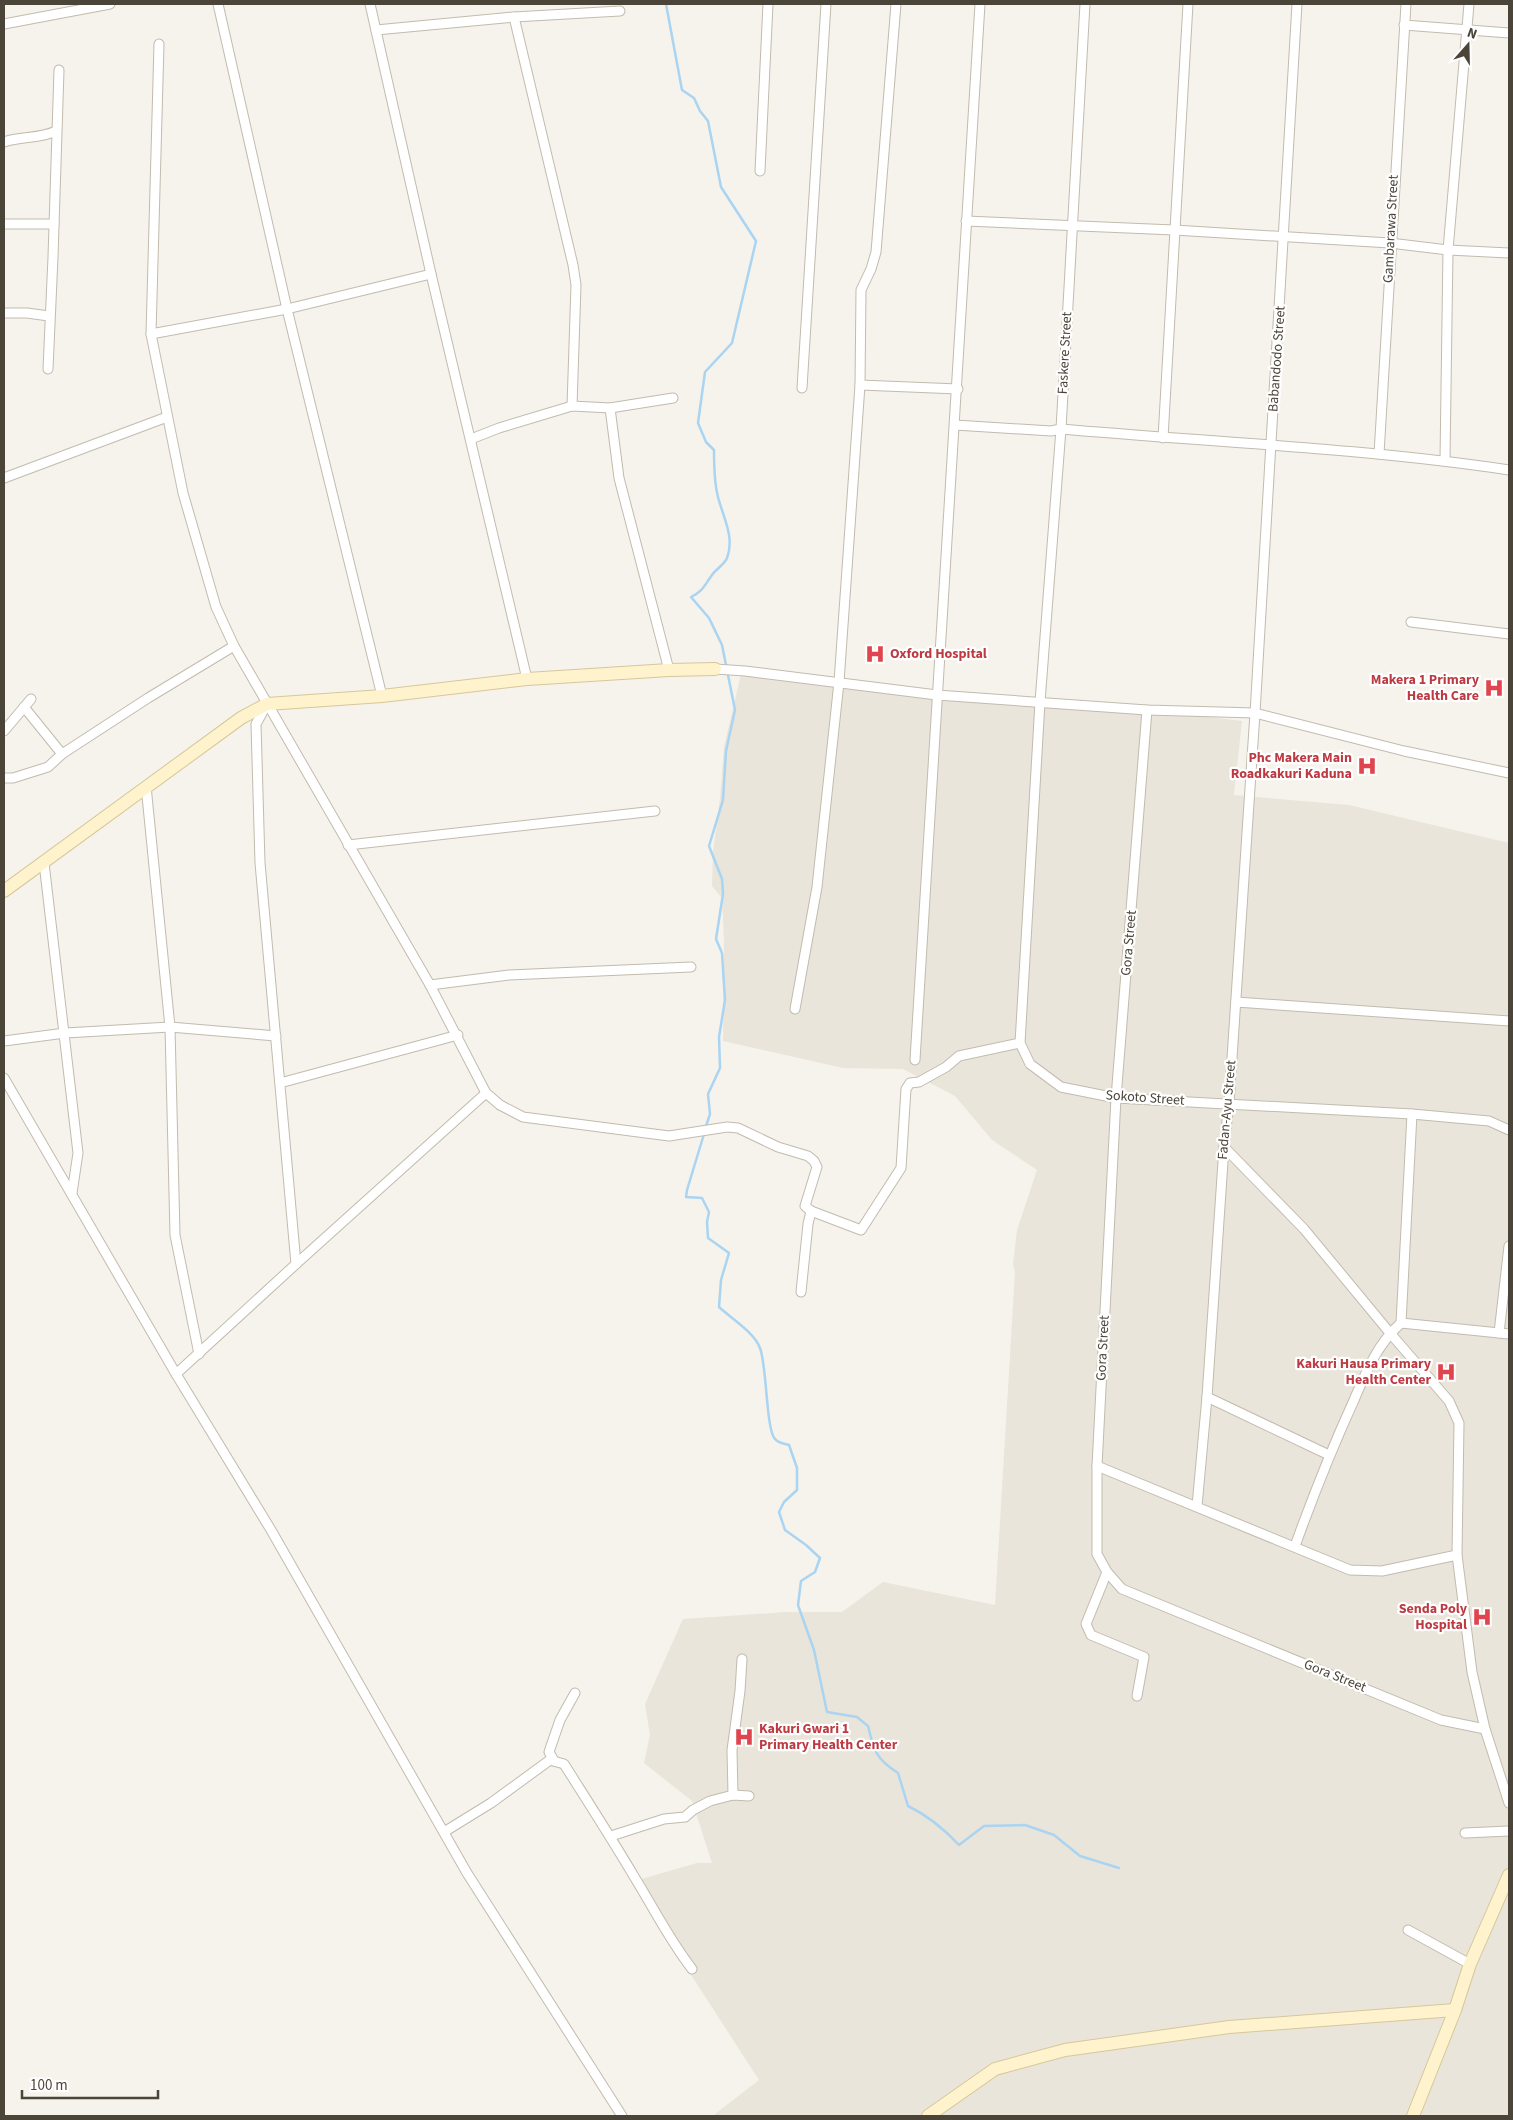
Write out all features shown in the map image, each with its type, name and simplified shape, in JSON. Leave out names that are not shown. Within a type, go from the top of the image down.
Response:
[{"type":"street","points":[[4,24],[110,4]]},
{"type":"street","points":[[218,4],[288,309],[382,696]]},
{"type":"street","points":[[370,4],[527,679]]},
{"type":"street","points":[[760,171],[768,4]]},
{"type":"street","points":[[802,388],[826,4]]},
{"type":"street","points":[[795,1009],[817,887],[839,682],[860,385],[861,290],[871,269],[876,252],[896,4]]},
{"type":"street","points":[[915,1060],[958,389],[966,221],[980,4]]},
{"type":"street","name":"Faskere Street","points":[[1040,702],[1061,428],[1085,4]]},
{"type":"street","points":[[1163,438],[1188,4]]},
{"type":"street","name":"Babandodo Street","points":[[1255,713],[1297,4]]},
{"type":"street","name":"Gambarawa Street","points":[[1379,454],[1390,243],[1406,4]]},
{"type":"street","points":[[1445,460],[1448,250],[1469,4]]},
{"type":"street","points":[[376,30],[514,17],[620,11]]},
{"type":"street","points":[[514,17],[573,264],[576,286],[572,406]]},
{"type":"street","points":[[1404,25],[1509,33]]},
{"type":"street","points":[[159,44],[150,334],[183,493],[216,607],[234,646],[458,1035],[486,1093],[500,1105],[523,1117],[669,1136],[700,1130],[727,1127],[738,1128],[778,1147],[808,1156],[817,1167],[806,1206],[811,1210],[861,1230],[901,1168],[906,1089],[910,1083],[919,1082],[946,1067],[960,1056],[1020,1043],[1040,702]]},
{"type":"street","points":[[48,369],[59,70]]},
{"type":"street","points":[[4,142],[18,138],[46,136],[56,131]]},
{"type":"street","points":[[966,221],[1174,230],[1390,243],[1448,250],[1509,253]]},
{"type":"street","points":[[4,224],[54,224]]},
{"type":"street","points":[[150,334],[288,309],[432,274]]},
{"type":"street","points":[[4,313],[28,313],[50,316]]},
{"type":"street","points":[[860,385],[958,389]]},
{"type":"street","points":[[471,440],[499,428],[572,406],[610,408],[672,398]]},
{"type":"street","points":[[610,408],[619,478],[669,670]]},
{"type":"street","points":[[4,478],[167,417]]},
{"type":"street","points":[[955,425],[1051,431],[1061,428],[1163,438],[1271,444],[1445,460],[1509,470]]},
{"type":"street","points":[[1411,622],[1509,634]]},
{"type":"street","points":[[4,778],[13,778],[48,767],[62,754],[148,698],[234,646]]},
{"type":"street","points":[[4,891],[241,718],[267,704],[382,696],[527,679],[715,669],[839,682],[937,695],[1147,710],[1255,713],[1404,751],[1509,773]]},
{"type":"street","points":[[4,731],[31,699]]},
{"type":"street","points":[[267,704],[256,724],[260,864],[296,1264]]},
{"type":"street","points":[[24,707],[62,754]]},
{"type":"street","name":"Gora Street","points":[[1147,710],[1116,1098],[1097,1466],[1097,1554],[1107,1572],[1122,1589],[1441,1720],[1485,1730]]},
{"type":"street","name":"Fadan-Ayu Street","points":[[1196,1506],[1229,1103],[1255,713]]},
{"type":"street","points":[[146,786],[170,1027],[175,1235],[199,1354]]},
{"type":"street","points":[[348,845],[655,811]]},
{"type":"street","points":[[44,862],[78,1152],[72,1193]]},
{"type":"street","points":[[430,985],[509,975],[692,967]]},
{"type":"street","points":[[1236,1002],[1509,1021]]},
{"type":"street","points":[[4,1041],[65,1033],[170,1027],[276,1036]]},
{"type":"street","points":[[280,1083],[458,1035]]},
{"type":"street","name":"Sokoto Street","points":[[1020,1043],[1030,1064],[1061,1087],[1116,1098],[1229,1103],[1489,1120],[1509,1130]]},
{"type":"street","points":[[4,1078],[176,1374],[271,1530],[467,1873],[622,2116]]},
{"type":"street","points":[[176,1374],[486,1093]]},
{"type":"street","points":[[1295,1546],[1329,1455],[1371,1362],[1390,1333],[1401,1323],[1412,1114]]},
{"type":"street","points":[[1224,1147],[1304,1229],[1449,1401],[1459,1423],[1457,1555],[1472,1672],[1485,1730],[1509,1803]]},
{"type":"street","points":[[801,1292],[811,1210]]},
{"type":"street","points":[[1499,1333],[1509,1246]]},
{"type":"street","points":[[1401,1323],[1509,1334]]},
{"type":"street","points":[[1206,1397],[1329,1455]]},
{"type":"street","points":[[1097,1466],[1350,1570],[1382,1571],[1457,1555]]},
{"type":"street","points":[[1107,1572],[1086,1624],[1091,1635],[1144,1657],[1137,1696]]},
{"type":"street","points":[[733,1795],[732,1750],[740,1691],[742,1659]]},
{"type":"street","points":[[554,1761],[549,1752],[560,1720],[575,1693]]},
{"type":"street","points":[[444,1832],[491,1803],[550,1760],[564,1764],[587,1802],[611,1836],[678,1951],[692,1969]]},
{"type":"street","points":[[611,1836],[664,1819],[684,1817],[692,1810],[710,1801],[733,1795],[749,1796]]},
{"type":"street","points":[[1465,1833],[1509,1831]]},
{"type":"street","points":[[1413,2116],[1470,1964],[1509,1875]]},
{"type":"street","points":[[1408,1930],[1470,1964]]},
{"type":"street","points":[[928,2116],[995,2069],[1065,2050],[1229,2027],[1454,2010]]},
{"type":"shaded area","points":[[741,674],[1110,705],[1242,721],[1234,795],[1349,805],[1509,843],[1509,2116],[715,2116],[715,2114],[759,2080],[631,1882],[697,1863],[712,1863],[692,1801],[644,1763],[650,1735],[645,1704],[683,1619],[786,1612],[842,1612],[883,1582],[995,1605],[1015,1272],[1013,1264],[1017,1230],[1037,1170],[992,1140],[955,1096],[903,1069],[843,1068],[723,1041],[724,941],[722,898],[712,886],[713,852],[724,747]]},
{"type":"waterway","points":[[666,4],[682,90],[694,98],[700,111],[708,121],[721,187],[756,241],[732,343],[705,372],[698,423],[706,442],[714,450],[716,486],[730,542],[726,560],[701,590],[691,597],[709,618],[722,645],[735,710],[726,751],[723,800],[709,846],[722,879],[723,894],[716,939],[722,953],[725,1000],[719,1037],[720,1068],[708,1094],[710,1114],[705,1129]]},
{"type":"waterway","points":[[704,1134],[686,1197],[702,1198],[709,1212],[707,1222],[708,1238],[729,1253],[721,1280],[719,1307],[748,1331],[760,1348],[772,1433],[775,1439],[789,1445],[797,1468],[797,1490],[784,1502],[779,1512],[785,1530],[820,1558],[815,1572],[801,1581],[798,1605],[814,1650],[827,1712],[857,1717],[868,1726],[872,1742],[880,1759],[898,1773],[908,1806],[936,1823],[959,1845],[984,1826],[1025,1825],[1054,1835],[1080,1856],[1119,1868]]},
{"type":"place","name":"Oxford Hospital","points":[[875,654]]},
{"type":"place","name":"Makera 1 Primary Health Care","points":[[1494,688]]},
{"type":"place","name":"Phc Makera Main Roadkakuri Kaduna","points":[[1367,766]]},
{"type":"place","name":"Kakuri Hausa Primary Health Center","points":[[1446,1372]]},
{"type":"place","name":"Senda Poly Hospital","points":[[1482,1617]]},
{"type":"place","name":"Kakuri Gwari 1 Primary Health Center","points":[[744,1737]]}]
